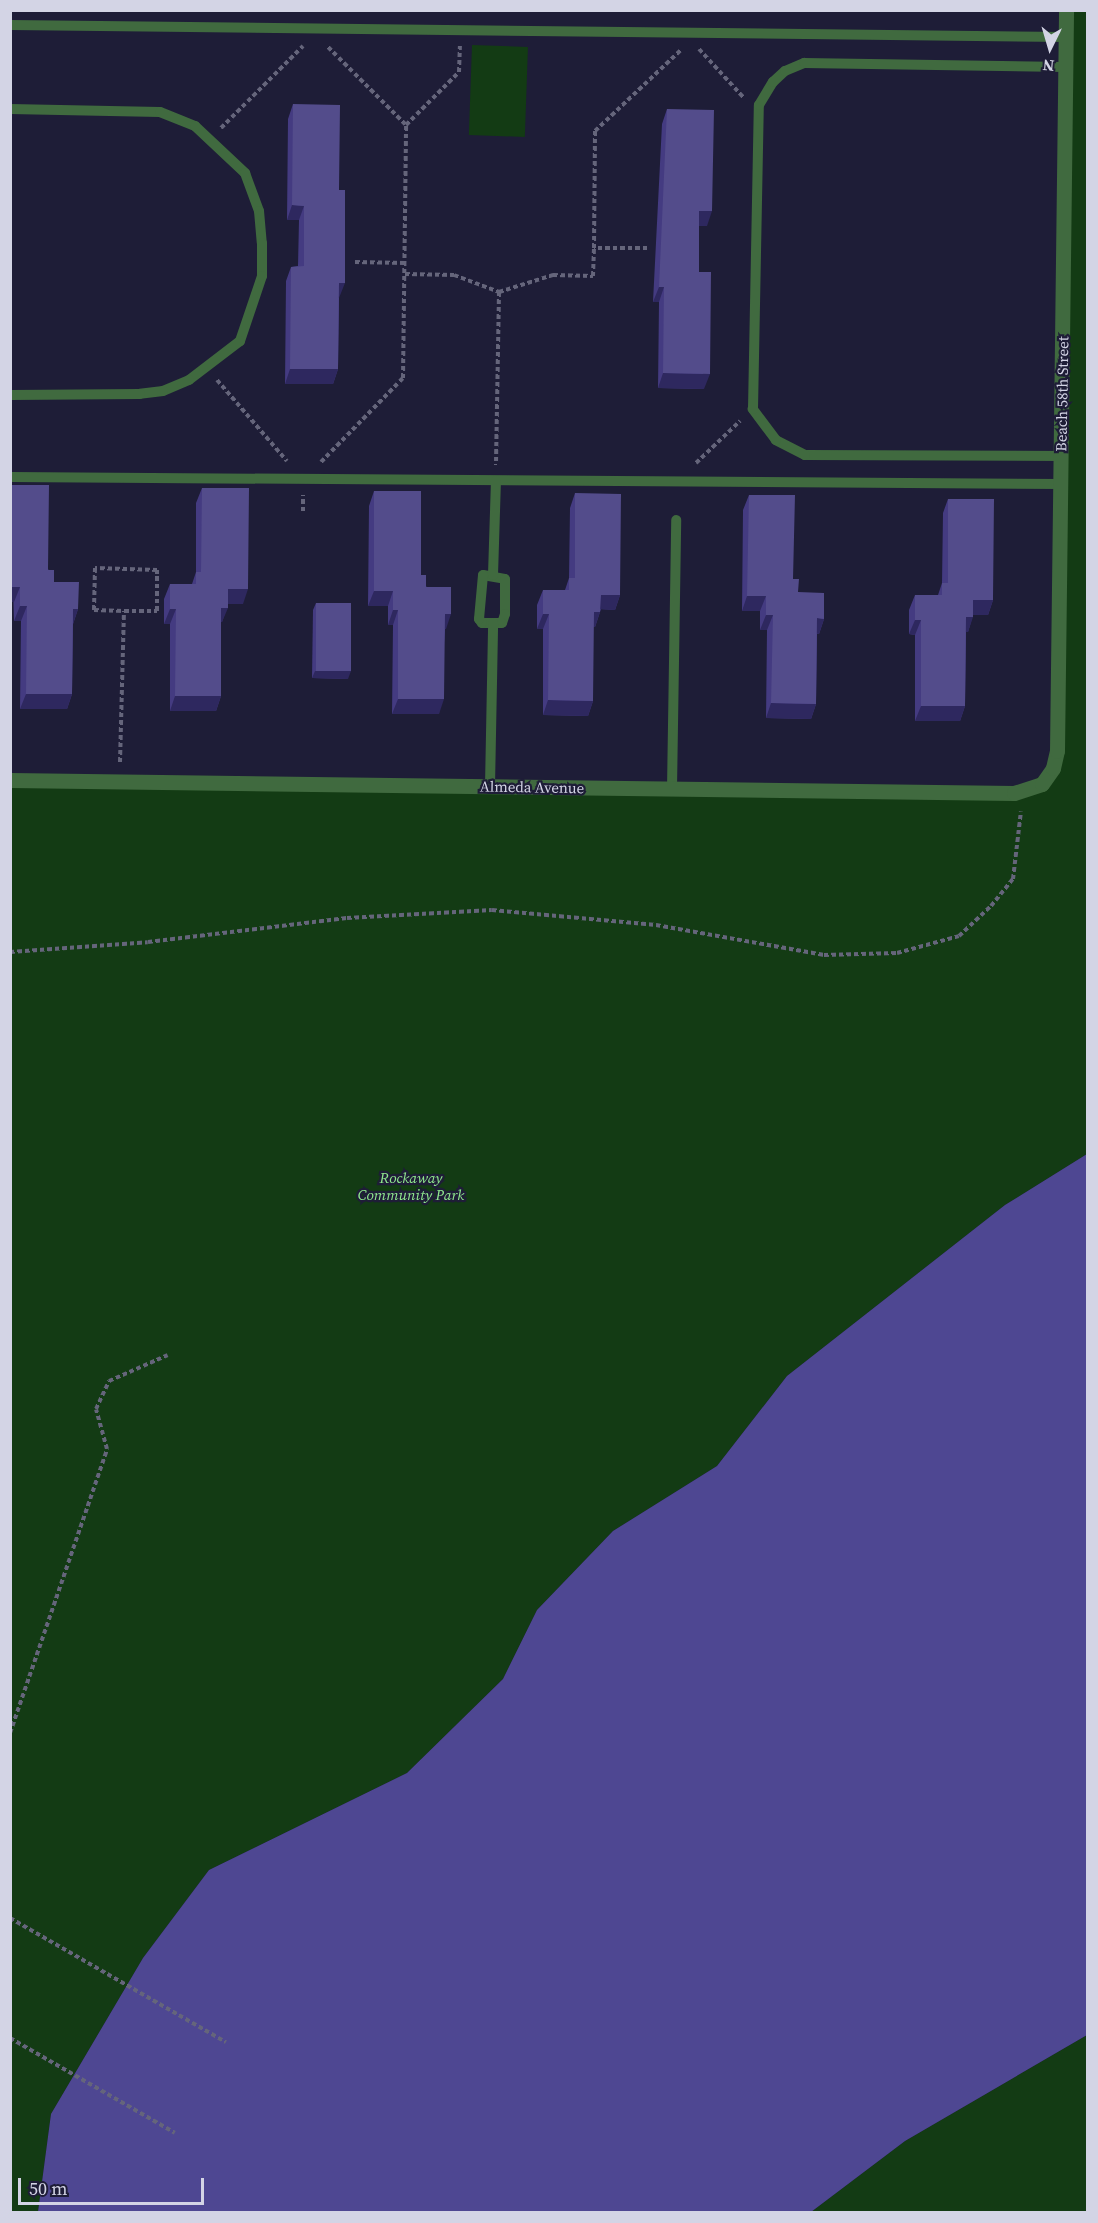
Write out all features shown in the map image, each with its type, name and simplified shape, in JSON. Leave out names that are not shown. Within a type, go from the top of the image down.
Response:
[{"type":"street","name":"Beach 58th Street","points":[[1024,792],[1033,790],[1048,776],[1057,751],[1066,10]]},
{"type":"street","name":"Almeda Avenue","points":[[10,780],[1024,792]]},
{"type":"lane","points":[[10,25],[1066,37]]},
{"type":"lane","points":[[1061,456],[805,455],[776,440],[753,409],[759,105],[785,71],[804,63],[1065,67]]},
{"type":"lane","points":[[10,109],[160,112],[195,126],[245,173],[259,211],[262,243],[262,276],[240,341],[189,380],[152,393],[10,395]]},
{"type":"lane","points":[[10,477],[1061,484]]},
{"type":"lane","points":[[493,575],[496,481]]},
{"type":"lane","points":[[672,789],[676,520]]},
{"type":"lane","points":[[483,575],[505,579],[505,621],[493,623],[478,619],[480,579],[483,575]]},
{"type":"lane","points":[[490,786],[493,623]]},
{"type":"path","points":[[207,368],[303,480],[403,378],[405,274],[405,125],[327,46],[316,29],[210,139]]},
{"type":"path","points":[[405,125],[459,72],[460,30]]},
{"type":"path","points":[[691,33],[701,52],[740,96],[759,105]]},
{"type":"path","points":[[405,274],[454,275],[499,292],[553,275],[593,276],[595,131],[681,51],[691,33]]},
{"type":"path","points":[[594,248],[646,248]]},
{"type":"path","points":[[355,262],[405,263]]},
{"type":"path","points":[[496,481],[499,292]]},
{"type":"path","points":[[688,482],[691,468],[753,409]]},
{"type":"path","points":[[95,568],[158,570],[157,611],[124,610],[94,610],[95,568]]},
{"type":"path","points":[[120,781],[124,610]]},
{"type":"path","points":[[10,952],[148,942],[347,918],[492,910],[656,925],[824,955],[897,953],[959,936],[991,906],[1012,879],[1024,792]]},
{"type":"path","points":[[10,1733],[107,1449],[96,1409],[109,1381],[168,1355]]},
{"type":"path","points":[[10,1918],[226,2042]]},
{"type":"path","points":[[10,2038],[175,2133]]},
{"type":"green space","name":"Rockaway Community Park","points":[[1066,11],[1087,11],[1087,1154],[1005,1205],[787,1376],[717,1466],[613,1531],[537,1610],[503,1679],[407,1773],[209,1870],[143,1958],[51,2114],[38,2212],[11,2212],[11,780],[1014,793],[1053,768]]},
{"type":"green space","points":[[472,45],[528,47],[525,137],[469,135]]},
{"type":"green space","points":[[1087,2035],[1087,2212],[811,2212],[905,2141]]},
{"type":"shaded area","points":[[1087,1154],[1087,2035],[905,2141],[811,2212],[38,2212],[51,2114],[143,1958],[209,1870],[407,1773],[503,1679],[537,1610],[613,1531],[717,1466],[787,1376],[1005,1205]]},
{"type":"building","points":[[293,104],[340,105],[339,190],[345,190],[345,283],[339,283],[338,369],[290,369],[291,267],[304,266],[304,206],[292,205]]},
{"type":"building","points":[[667,109],[714,110],[712,211],[699,211],[699,272],[711,272],[710,374],[663,373],[664,287],[659,287]]},
{"type":"building","points":[[10,485],[49,485],[48,570],[54,570],[54,582],[79,582],[78,609],[73,609],[72,694],[26,694],[27,606],[20,606],[20,587],[10,587]]},
{"type":"building","points":[[202,488],[249,488],[248,589],[228,589],[228,608],[221,608],[221,696],[175,696],[176,609],[170,609],[170,584],[196,584],[196,572],[201,572]]},
{"type":"building","points":[[374,491],[421,491],[421,575],[426,575],[426,587],[451,587],[451,614],[445,614],[444,699],[398,699],[398,610],[393,610],[393,591],[374,591]]},
{"type":"building","points":[[575,493],[621,494],[620,595],[601,595],[600,612],[594,612],[593,701],[548,700],[549,614],[543,614],[543,590],[569,590],[569,578],[575,578]]},
{"type":"building","points":[[749,495],[795,495],[793,579],[799,579],[798,592],[824,593],[824,619],[817,618],[816,704],[771,703],[773,615],[766,615],[766,596],[747,596]]},
{"type":"building","points":[[948,499],[994,499],[993,600],[973,600],[973,617],[966,617],[965,706],[921,706],[921,620],[915,620],[915,595],[942,595],[942,583],[948,583]]},
{"type":"building","points":[[316,603],[351,603],[351,671],[316,671]]}]
